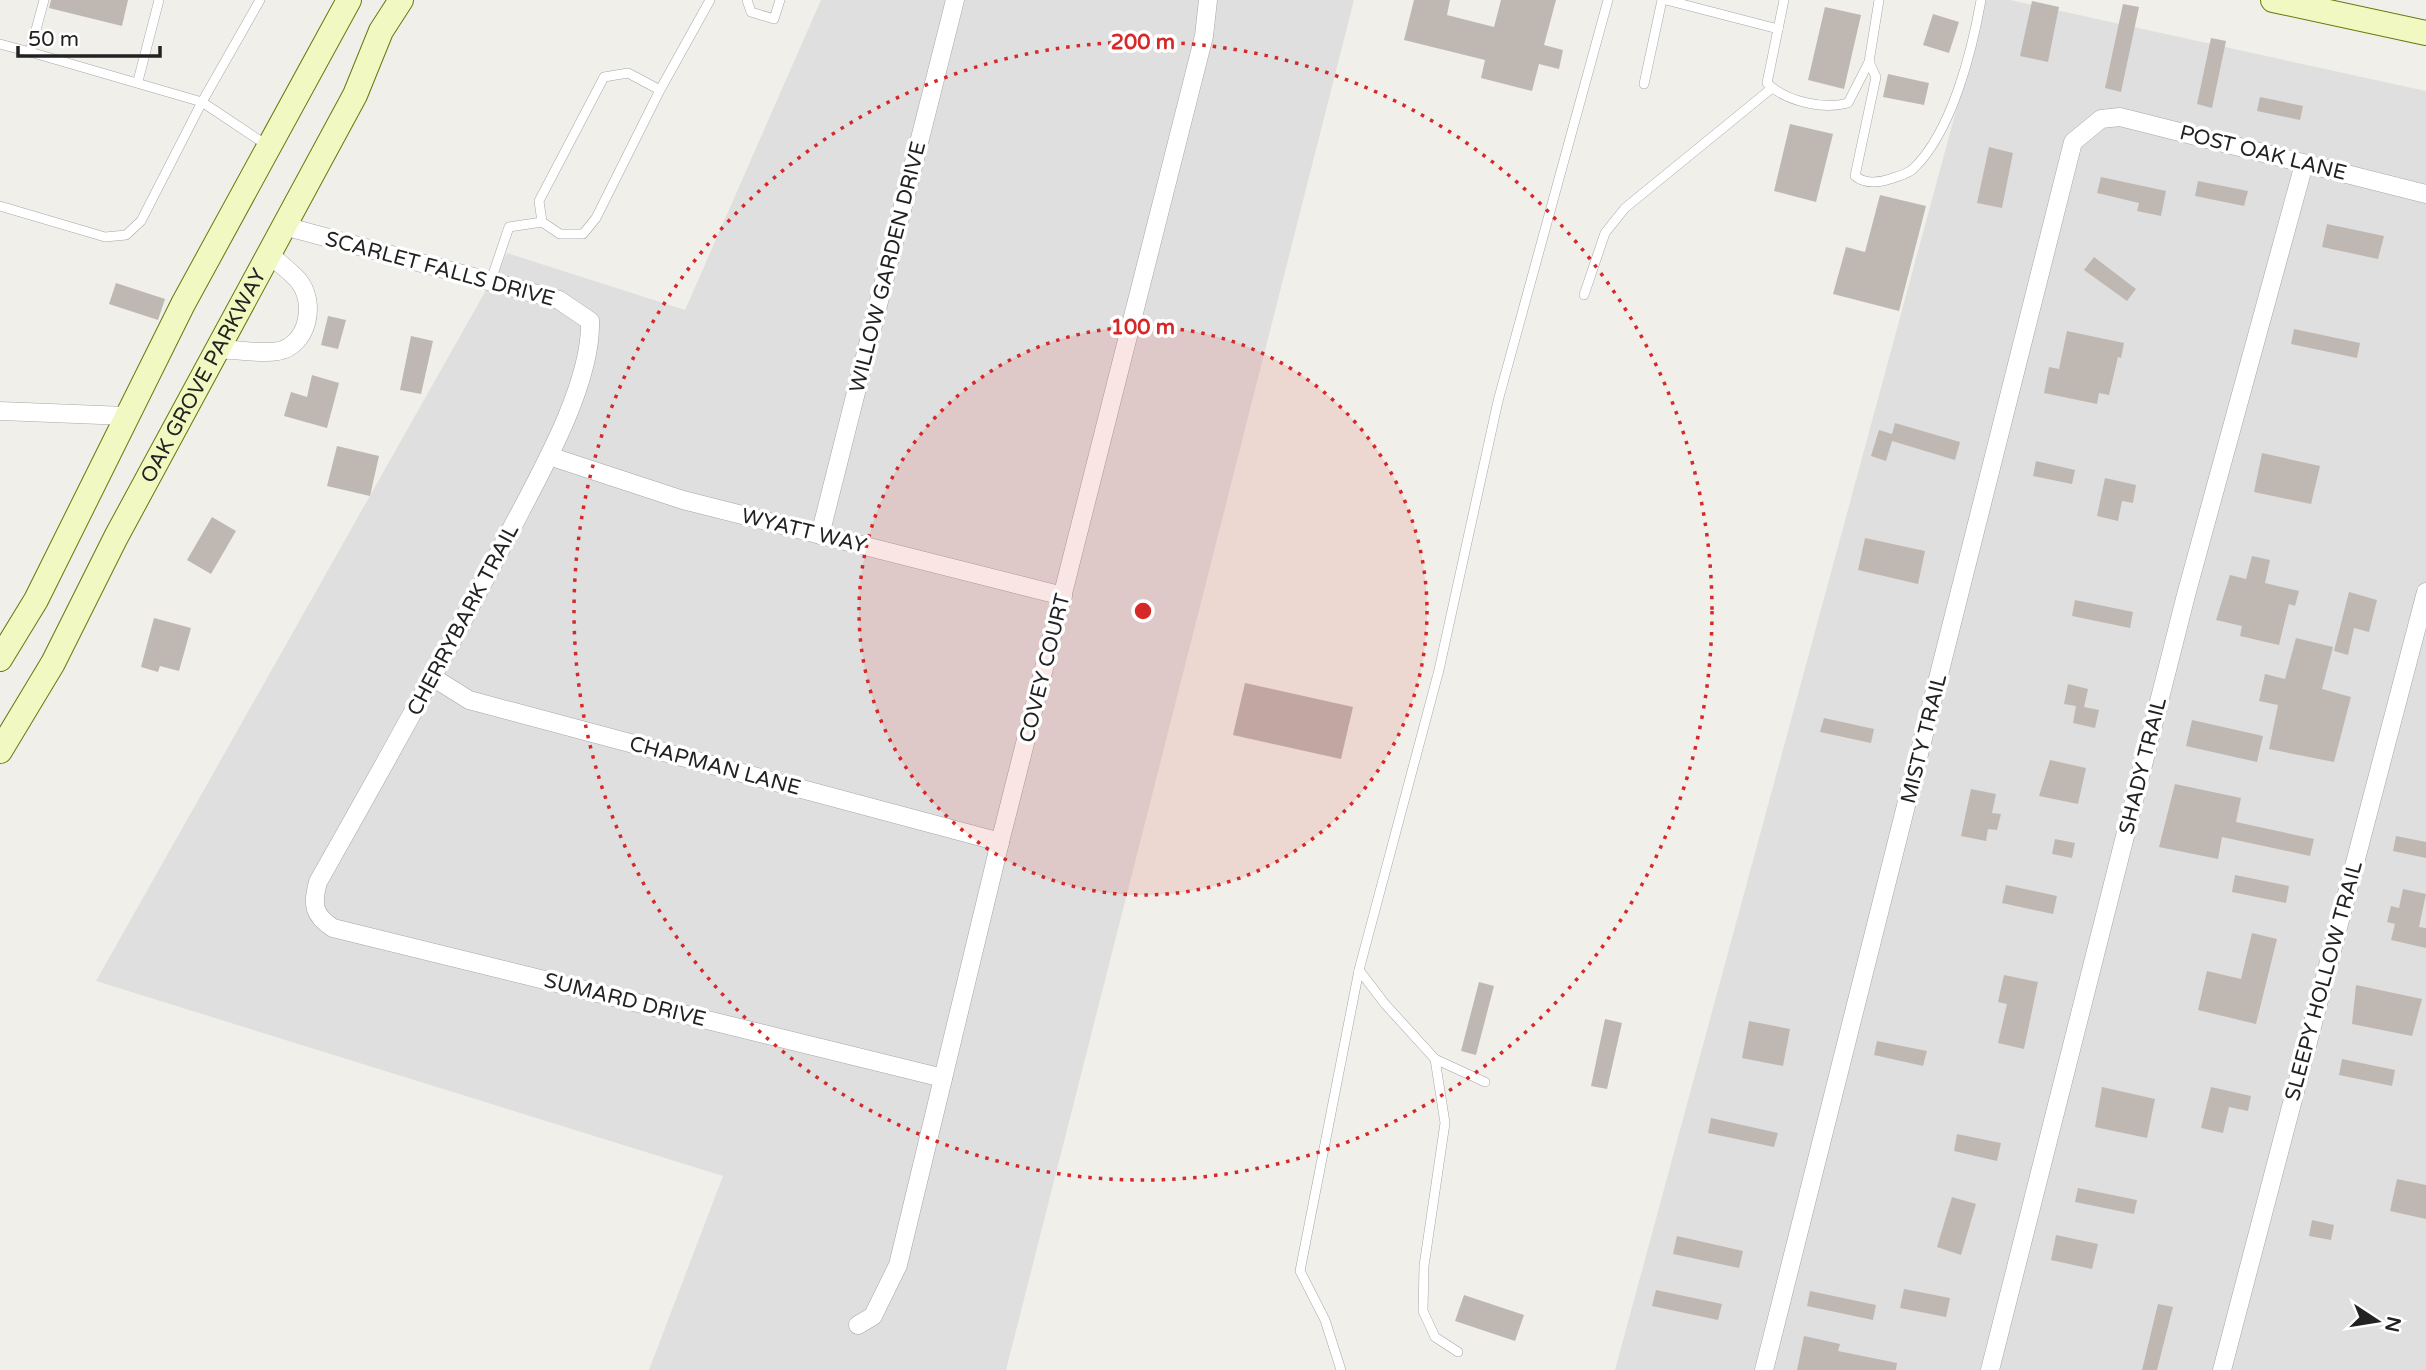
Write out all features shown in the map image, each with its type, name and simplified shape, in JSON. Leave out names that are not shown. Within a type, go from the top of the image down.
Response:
[{"type":"main road","points":[[0,659],[36,600],[183,304],[349,0]]},
{"type":"main road","name":"OAK GROVE PARKWAY","points":[[0,751],[53,663],[116,537],[355,95],[381,31],[401,0]]},
{"type":"main road","points":[[2273,0],[2426,33]]},
{"type":"street","name":"WILLOW GARDEN DRIVE","points":[[820,535],[955,0]]},
{"type":"street","name":"COVEY COURT","points":[[858,1325],[873,1315],[898,1265],[1000,842],[1203,36],[1208,0]]},
{"type":"street","name":"POST OAK LANE","points":[[2101,119],[2120,117],[2139,121],[2426,194]]},
{"type":"street","name":"MISTY TRAIL","points":[[1764,1370],[2073,142],[2101,119]]},
{"type":"street","name":"SHADY TRAIL","points":[[1990,1370],[2186,595],[2304,164]]},
{"type":"street","name":"SCARLET FALLS DRIVE","points":[[284,226],[491,279],[559,300],[590,321]]},
{"type":"street","points":[[218,350],[277,352],[293,346],[305,327],[309,309],[300,282],[270,255]]},
{"type":"street","name":"CHERRYBARK TRAIL","points":[[315,910],[313,900],[318,882],[434,678],[549,456],[591,346],[590,321]]},
{"type":"street","points":[[0,411],[126,416]]},
{"type":"street","name":"WYATT WAY","points":[[549,456],[683,500],[1063,596]]},
{"type":"street","name":"SLEEPY HOLLOW TRAIL","points":[[2222,1370],[2426,592]]},
{"type":"street","name":"CHAPMAN LANE","points":[[434,678],[469,700],[1000,842]]},
{"type":"street","name":"SUMARD DRIVE","points":[[315,910],[319,919],[333,928],[943,1078]]},
{"type":"lane","points":[[30,52],[44,0]]},
{"type":"lane","points":[[138,82],[159,0]]},
{"type":"lane","points":[[0,206],[105,237],[126,235],[141,221],[202,102],[260,0]]},
{"type":"lane","points":[[491,279],[509,227],[542,222],[560,234],[583,234],[596,218],[660,90],[710,0]]},
{"type":"lane","points":[[747,0],[751,12],[774,19],[780,0]]},
{"type":"lane","points":[[1341,1370],[1325,1320],[1300,1271],[1359,970],[1439,670],[1498,401],[1608,0]]},
{"type":"lane","points":[[1644,84],[1664,0],[1778,29]]},
{"type":"lane","points":[[1784,0],[1767,83],[1780,96],[1835,107],[1848,103],[1870,62],[1879,0]]},
{"type":"lane","points":[[1870,62],[1876,77],[1875,87],[1854,176],[1861,181],[1878,183],[1912,171],[1929,151],[1944,122],[1968,61],[1981,0]]},
{"type":"lane","points":[[0,44],[202,102],[269,147]]},
{"type":"lane","points":[[542,222],[539,201],[604,77],[628,72],[660,90]]},
{"type":"lane","points":[[1584,295],[1605,233],[1625,208],[1772,88]]},
{"type":"lane","points":[[1359,970],[1385,1004],[1435,1059],[1485,1082]]},
{"type":"lane","points":[[1435,1059],[1445,1123],[1424,1266],[1423,1311],[1435,1337],[1458,1352]]},
{"type":"shaded area","points":[[821,0],[1354,0],[1006,1370],[649,1370],[723,1176],[96,981],[507,253],[685,310]]},
{"type":"shaded area","points":[[1986,0],[2010,0],[2426,91],[2426,1370],[1615,1370]]},
{"type":"building","points":[[51,0],[128,0],[122,26],[49,8]]},
{"type":"building","points":[[1414,0],[1450,0],[1447,15],[1494,27],[1501,0],[1556,0],[1544,45],[1563,50],[1559,69],[1539,64],[1532,91],[1481,78],[1485,60],[1404,40]]},
{"type":"building","points":[[2032,1],[2059,7],[2048,62],[2020,56]]},
{"type":"building","points":[[2123,4],[2139,7],[2121,92],[2105,88]]},
{"type":"building","points":[[1825,7],[1861,15],[1844,89],[1808,80]]},
{"type":"building","points":[[1933,14],[1959,22],[1949,53],[1923,45]]},
{"type":"building","points":[[2211,38],[2226,41],[2212,108],[2197,104]]},
{"type":"building","points":[[1888,74],[1929,83],[1924,105],[1883,97]]},
{"type":"building","points":[[2260,97],[2303,106],[2300,120],[2257,111]]},
{"type":"building","points":[[1790,124],[1833,134],[1816,202],[1774,191]]},
{"type":"building","points":[[1989,147],[2013,153],[2002,208],[1977,203]]},
{"type":"building","points":[[2101,177],[2166,191],[2161,216],[2137,211],[2139,203],[2097,193]]},
{"type":"building","points":[[2198,181],[2248,191],[2244,206],[2195,196]]},
{"type":"building","points":[[1880,195],[1926,206],[1899,311],[1833,294],[1846,247],[1865,252]]},
{"type":"building","points":[[2327,224],[2384,236],[2378,259],[2322,247]]},
{"type":"building","points":[[2094,257],[2136,289],[2127,301],[2084,270]]},
{"type":"building","points":[[116,283],[165,299],[158,320],[109,304]]},
{"type":"building","points":[[328,316],[346,320],[338,349],[321,345]]},
{"type":"building","points":[[2294,329],[2360,343],[2357,358],[2291,344]]},
{"type":"building","points":[[2067,331],[2124,343],[2109,395],[2099,393],[2097,404],[2044,393],[2049,367],[2059,369]]},
{"type":"building","points":[[411,336],[433,341],[421,394],[400,390]]},
{"type":"building","points":[[312,375],[339,383],[327,428],[284,416],[291,392],[307,397]]},
{"type":"building","points":[[1895,423],[1960,442],[1955,460],[1892,441],[1886,461],[1871,456],[1879,430],[1892,434]]},
{"type":"building","points":[[337,446],[379,456],[370,496],[327,486]]},
{"type":"building","points":[[2262,453],[2320,466],[2311,504],[2254,492]]},
{"type":"building","points":[[2036,461],[2075,470],[2072,484],[2033,476]]},
{"type":"building","points":[[2105,478],[2136,485],[2133,503],[2122,501],[2118,521],[2097,516]]},
{"type":"building","points":[[212,517],[236,531],[211,574],[187,560]]},
{"type":"building","points":[[1865,538],[1925,551],[1918,584],[1858,570]]},
{"type":"building","points":[[2252,556],[2270,560],[2265,583],[2299,591],[2295,606],[2289,604],[2279,645],[2240,636],[2242,626],[2216,620],[2230,575],[2246,579]]},
{"type":"building","points":[[2349,592],[2377,600],[2369,632],[2354,628],[2348,655],[2334,651]]},
{"type":"building","points":[[2075,600],[2133,612],[2130,628],[2072,616]]},
{"type":"building","points":[[154,618],[191,628],[179,671],[160,666],[158,672],[141,667]]},
{"type":"building","points":[[2296,638],[2333,647],[2322,689],[2351,697],[2334,762],[2269,749],[2278,705],[2259,701],[2265,674],[2285,679]]},
{"type":"building","points":[[1245,683],[1353,707],[1341,759],[1233,735]]},
{"type":"building","points":[[2068,684],[2088,689],[2084,707],[2099,710],[2095,728],[2073,723],[2076,706],[2064,704]]},
{"type":"building","points":[[1824,718],[1874,729],[1871,743],[1820,732]]},
{"type":"building","points":[[2192,720],[2263,736],[2257,762],[2186,746]]},
{"type":"building","points":[[2050,760],[2086,768],[2078,804],[2039,796]]},
{"type":"building","points":[[2175,784],[2241,798],[2236,822],[2314,839],[2310,856],[2222,837],[2218,859],[2159,847]]},
{"type":"building","points":[[1971,789],[1996,794],[1992,813],[2001,814],[1997,830],[1988,829],[1986,841],[1961,836]]},
{"type":"building","points":[[2396,836],[2426,842],[2426,858],[2393,851]]},
{"type":"building","points":[[2055,839],[2075,843],[2072,858],[2052,854]]},
{"type":"building","points":[[2235,875],[2289,886],[2286,903],[2232,892]]},
{"type":"building","points":[[2006,885],[2057,896],[2053,914],[2002,903]]},
{"type":"building","points":[[2403,889],[2426,894],[2419,927],[2426,928],[2426,948],[2391,940],[2395,924],[2387,922],[2391,906],[2399,908]]},
{"type":"building","points":[[2252,933],[2277,939],[2256,1024],[2198,1010],[2207,971],[2241,979]]},
{"type":"building","points":[[2004,975],[2038,982],[2024,1049],[1998,1043],[2007,1004],[1998,1002]]},
{"type":"building","points":[[1479,982],[1494,986],[1476,1055],[1461,1051]]},
{"type":"building","points":[[2356,985],[2422,999],[2412,1036],[2352,1024]]},
{"type":"building","points":[[1605,1019],[1622,1023],[1607,1089],[1591,1086]]},
{"type":"building","points":[[1749,1021],[1790,1029],[1783,1066],[1742,1058]]},
{"type":"building","points":[[1877,1041],[1927,1051],[1923,1066],[1874,1055]]},
{"type":"building","points":[[2342,1059],[2395,1070],[2392,1086],[2339,1075]]},
{"type":"building","points":[[2102,1087],[2155,1099],[2147,1138],[2095,1127]]},
{"type":"building","points":[[2211,1087],[2251,1096],[2248,1111],[2229,1107],[2223,1133],[2201,1128]]},
{"type":"building","points":[[1711,1118],[1778,1133],[1774,1147],[1708,1133]]},
{"type":"building","points":[[1957,1134],[2001,1143],[1997,1161],[1954,1151]]},
{"type":"building","points":[[2397,1179],[2426,1185],[2426,1219],[2390,1211]]},
{"type":"building","points":[[2078,1188],[2137,1200],[2134,1214],[2075,1202]]},
{"type":"building","points":[[1952,1197],[1976,1204],[1961,1255],[1937,1247]]},
{"type":"building","points":[[2312,1220],[2334,1225],[2331,1240],[2309,1236]]},
{"type":"building","points":[[2056,1235],[2098,1244],[2092,1269],[2051,1260]]},
{"type":"building","points":[[1677,1236],[1743,1251],[1739,1268],[1673,1254]]},
{"type":"building","points":[[1904,1289],[1950,1298],[1946,1317],[1900,1308]]},
{"type":"building","points":[[1656,1290],[1722,1304],[1718,1320],[1652,1306]]},
{"type":"building","points":[[1810,1291],[1876,1305],[1873,1320],[1807,1306]]},
{"type":"building","points":[[1464,1295],[1524,1315],[1515,1341],[1455,1321]]},
{"type":"building","points":[[2158,1304],[2173,1307],[2157,1370],[2142,1370]]},
{"type":"building","points":[[1804,1336],[1840,1344],[1838,1351],[1897,1363],[1896,1370],[1797,1370]]}]
